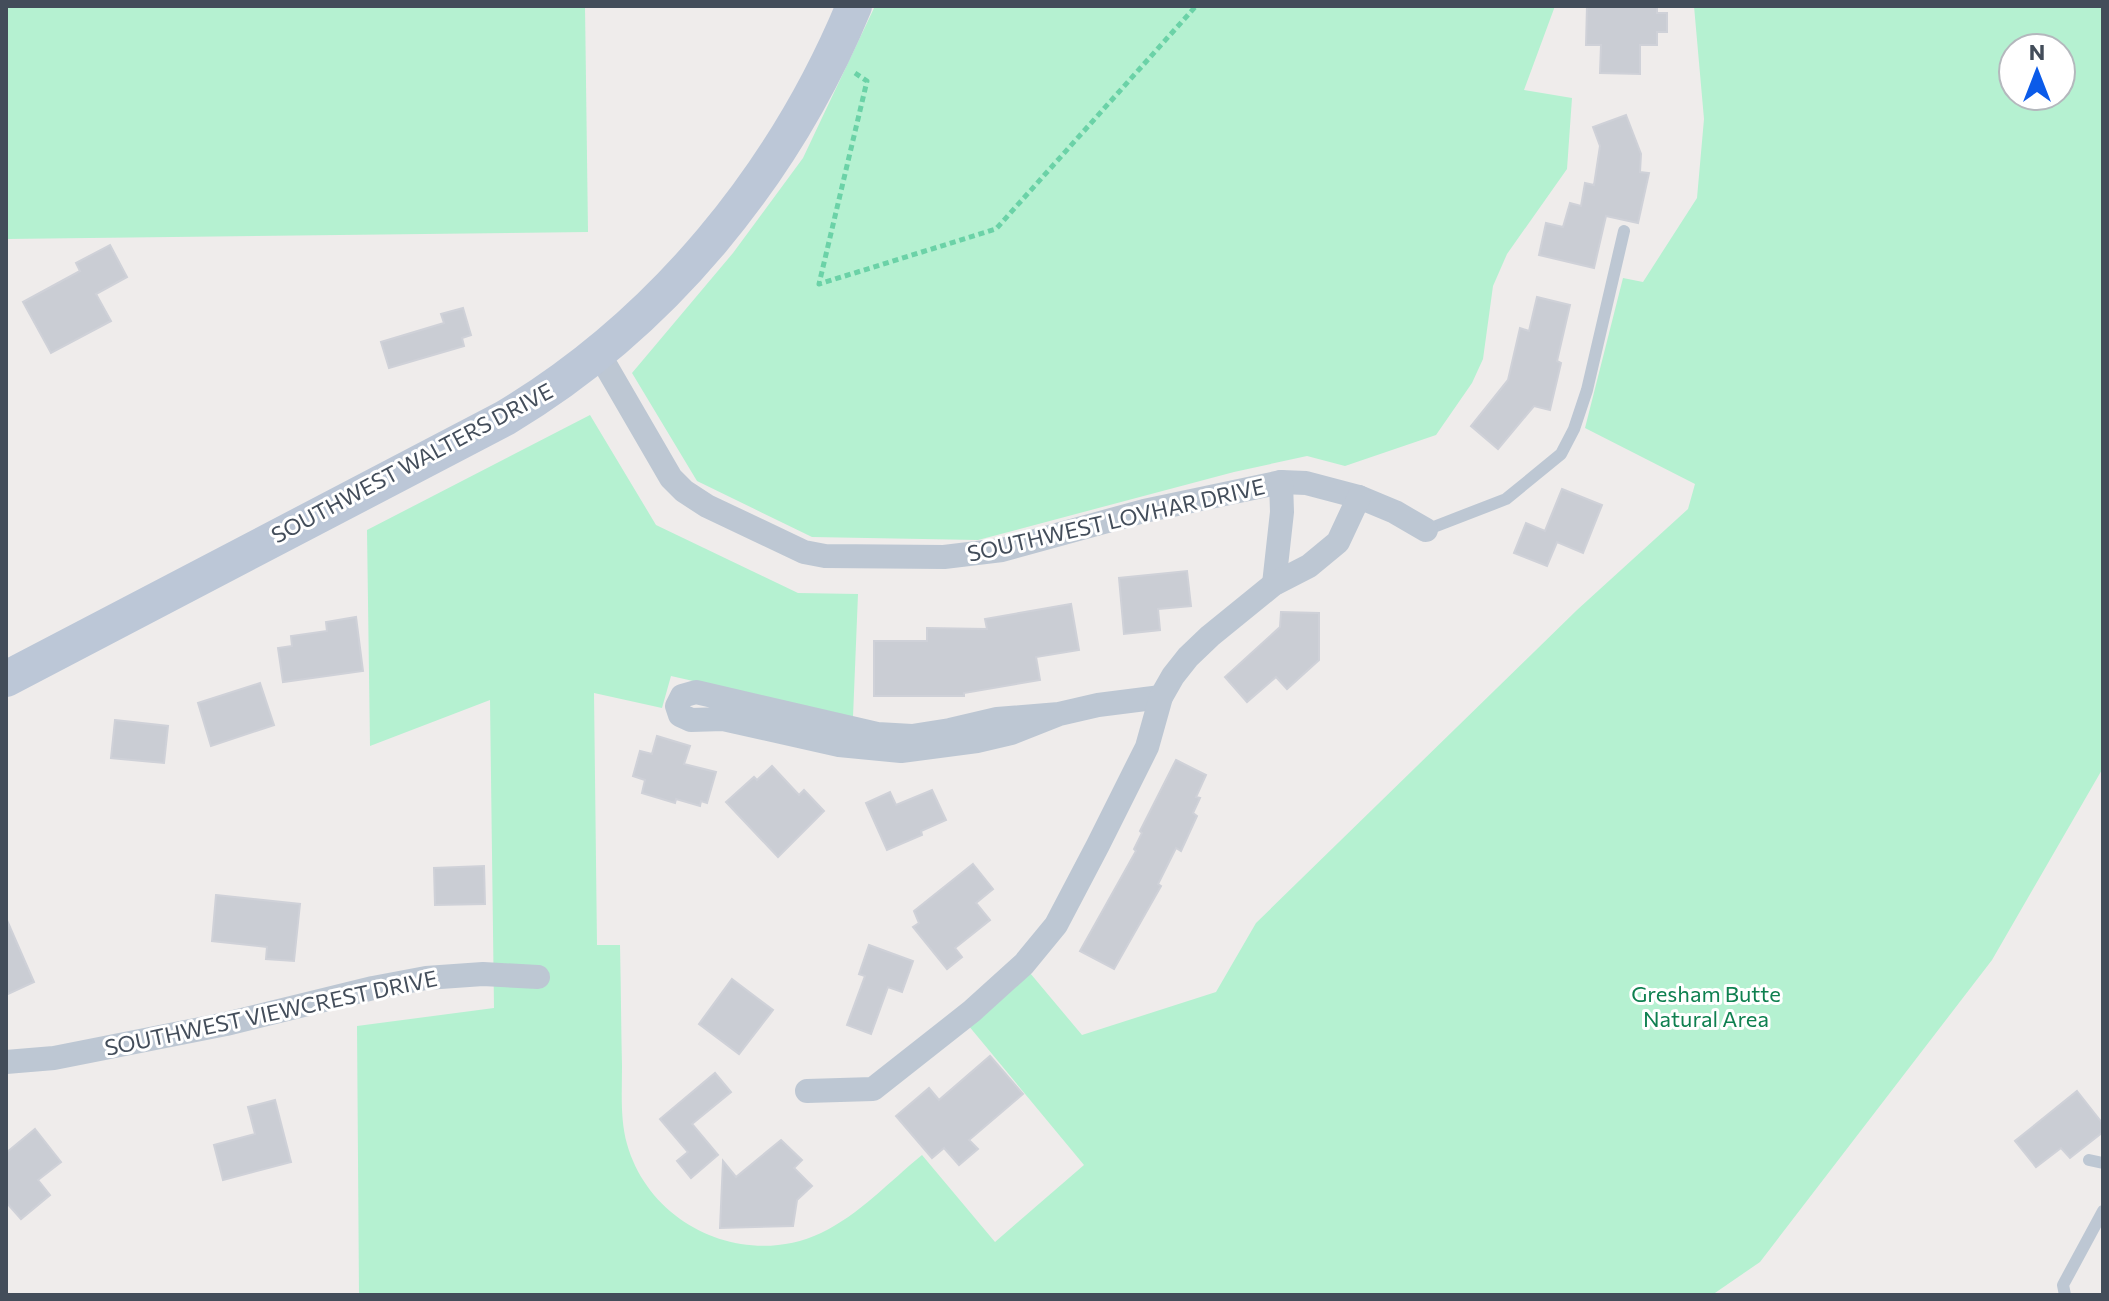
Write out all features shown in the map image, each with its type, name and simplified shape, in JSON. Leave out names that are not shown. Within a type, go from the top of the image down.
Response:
[{"type":"street","name":"SOUTHWEST WALTERS DRIVE","points":[[6,679],[505,418],[564,381],[599,354],[665,291],[731,218],[790,133],[832,55],[854,6]]},
{"type":"street","name":"SOUTHWEST LOVHAR DRIVE","points":[[599,354],[671,478],[684,491],[707,506],[804,552],[825,556],[944,557],[1002,550],[1144,511],[1281,482],[1306,483],[1359,497],[1395,512],[1426,530]]},
{"type":"street","points":[[1274,584],[1282,512],[1281,482]]},
{"type":"street","points":[[807,1091],[873,1089],[972,1011],[1024,964],[1056,925],[1147,747],[1161,697],[1188,657],[1274,584],[1309,566],[1338,542],[1359,497]]},
{"type":"street","points":[[1059,714],[988,739],[901,751],[839,745],[723,719],[691,720],[680,715],[677,706],[682,696],[696,692],[877,734],[912,736],[997,719],[1059,714],[1098,705],[1161,697]]},
{"type":"street","name":"SOUTHWEST VIEWCREST DRIVE","points":[[6,1062],[54,1058],[226,1024],[426,978],[483,974],[538,977]]},
{"type":"lane","points":[[1426,530],[1506,499],[1561,454],[1574,429],[1587,390],[1624,231]]},
{"type":"lane","points":[[2089,1160],[2103,1163]]},
{"type":"lane","points":[[2065,1295],[2063,1285],[2103,1211]]},
{"type":"path","points":[[832,55],[867,81],[819,284],[996,229],[1196,6]]},
{"type":"green space","points":[[6,6],[585,6],[588,232],[6,239]]},
{"type":"green space","points":[[875,6],[1555,6],[1524,90],[1572,98],[1567,169],[1507,254],[1493,286],[1483,359],[1472,383],[1436,435],[1345,466],[1307,456],[1234,472],[978,540],[812,537],[697,481],[632,373],[733,253],[803,158]]},
{"type":"green space","name":"Gresham Butte Natural Area","points":[[1694,6],[2103,6],[2103,768],[1992,960],[1760,1262],[1712,1295],[359,1295],[357,1026],[494,1008],[490,700],[370,746],[367,530],[590,415],[656,525],[798,593],[858,594],[853,717],[671,676],[662,708],[594,693],[597,945],[620,945],[625,1135],[639,1173],[656,1198],[678,1218],[704,1233],[732,1242],[762,1246],[792,1243],[821,1233],[861,1207],[922,1155],[995,1242],[1084,1165],[968,1025],[1030,973],[1082,1035],[1216,992],[1256,923],[1577,610],[1688,509],[1695,484],[1585,428],[1623,278],[1643,282],[1697,198],[1704,119]]},
{"type":"building","points":[[1587,6],[1657,6],[1657,13],[1667,13],[1667,32],[1657,32],[1657,45],[1640,45],[1640,74],[1600,73],[1601,45],[1586,45]]},
{"type":"building","points":[[1626,115],[1641,154],[1640,172],[1649,173],[1638,223],[1606,216],[1594,268],[1539,255],[1546,223],[1563,227],[1570,203],[1581,206],[1585,183],[1594,185],[1600,146],[1593,127]]},
{"type":"building","points":[[110,245],[127,277],[96,294],[111,321],[51,353],[23,302],[80,271],[76,263]]},
{"type":"building","points":[[1537,297],[1570,305],[1550,410],[1534,406],[1498,449],[1471,426],[1508,380],[1520,328],[1529,331]]},
{"type":"building","points":[[463,308],[471,335],[462,338],[464,346],[389,368],[381,342],[444,323],[441,314]]},
{"type":"building","points":[[1562,489],[1602,505],[1583,553],[1557,542],[1547,566],[1514,553],[1526,523],[1545,531]]},
{"type":"building","points":[[1187,571],[1191,606],[1158,609],[1160,630],[1124,634],[1119,578]]},
{"type":"building","points":[[1071,604],[1079,650],[1036,657],[1040,680],[964,693],[964,696],[874,696],[874,641],[927,641],[927,628],[987,629],[985,619]]},
{"type":"building","points":[[1281,612],[1319,613],[1319,660],[1287,689],[1276,677],[1247,702],[1225,677],[1280,627]]},
{"type":"building","points":[[356,617],[363,671],[283,682],[278,648],[292,646],[291,636],[327,631],[326,622]]},
{"type":"building","points":[[260,683],[274,725],[211,746],[198,703]]},
{"type":"building","points":[[115,720],[168,726],[164,763],[111,758]]},
{"type":"building","points":[[657,736],[690,746],[684,764],[716,772],[707,803],[701,801],[700,806],[676,799],[675,803],[642,793],[645,780],[633,776],[640,751],[652,754]]},
{"type":"building","points":[[1176,760],[1206,775],[1196,797],[1200,798],[1193,813],[1197,816],[1181,851],[1176,848],[1158,884],[1161,886],[1114,969],[1080,951],[1136,851],[1140,831]]},
{"type":"building","points":[[772,766],[799,795],[804,790],[824,811],[778,857],[726,802],[754,777],[757,780]]},
{"type":"building","points":[[932,790],[946,820],[921,831],[922,835],[887,850],[866,803],[890,792],[896,805]]},
{"type":"building","points":[[973,864],[993,889],[976,903],[990,920],[955,948],[962,957],[947,969],[913,927],[919,923],[914,911]]},
{"type":"building","points":[[484,866],[485,904],[435,905],[434,868]]},
{"type":"building","points":[[216,895],[300,904],[294,961],[266,959],[267,947],[212,941]]},
{"type":"building","points":[[6,918],[34,982],[6,995]]},
{"type":"building","points":[[869,945],[913,961],[902,992],[888,987],[871,1034],[847,1025],[865,976],[859,974]]},
{"type":"building","points":[[732,979],[773,1010],[739,1054],[699,1024]]},
{"type":"building","points":[[990,1056],[1023,1094],[969,1140],[978,1149],[959,1165],[944,1148],[932,1158],[896,1116],[929,1088],[939,1100]]},
{"type":"building","points":[[715,1073],[731,1092],[692,1124],[718,1155],[691,1178],[677,1161],[688,1152],[660,1119]]},
{"type":"building","points":[[2077,1091],[2103,1124],[2103,1132],[2070,1158],[2061,1148],[2036,1167],[2015,1141]]},
{"type":"building","points":[[275,1100],[291,1162],[223,1180],[214,1145],[255,1134],[248,1107]]},
{"type":"building","points":[[35,1129],[61,1162],[38,1180],[50,1195],[21,1219],[6,1202],[6,1153]]},
{"type":"building","points":[[781,1140],[802,1160],[794,1168],[812,1186],[797,1200],[793,1226],[720,1228],[723,1161],[736,1177]]}]
